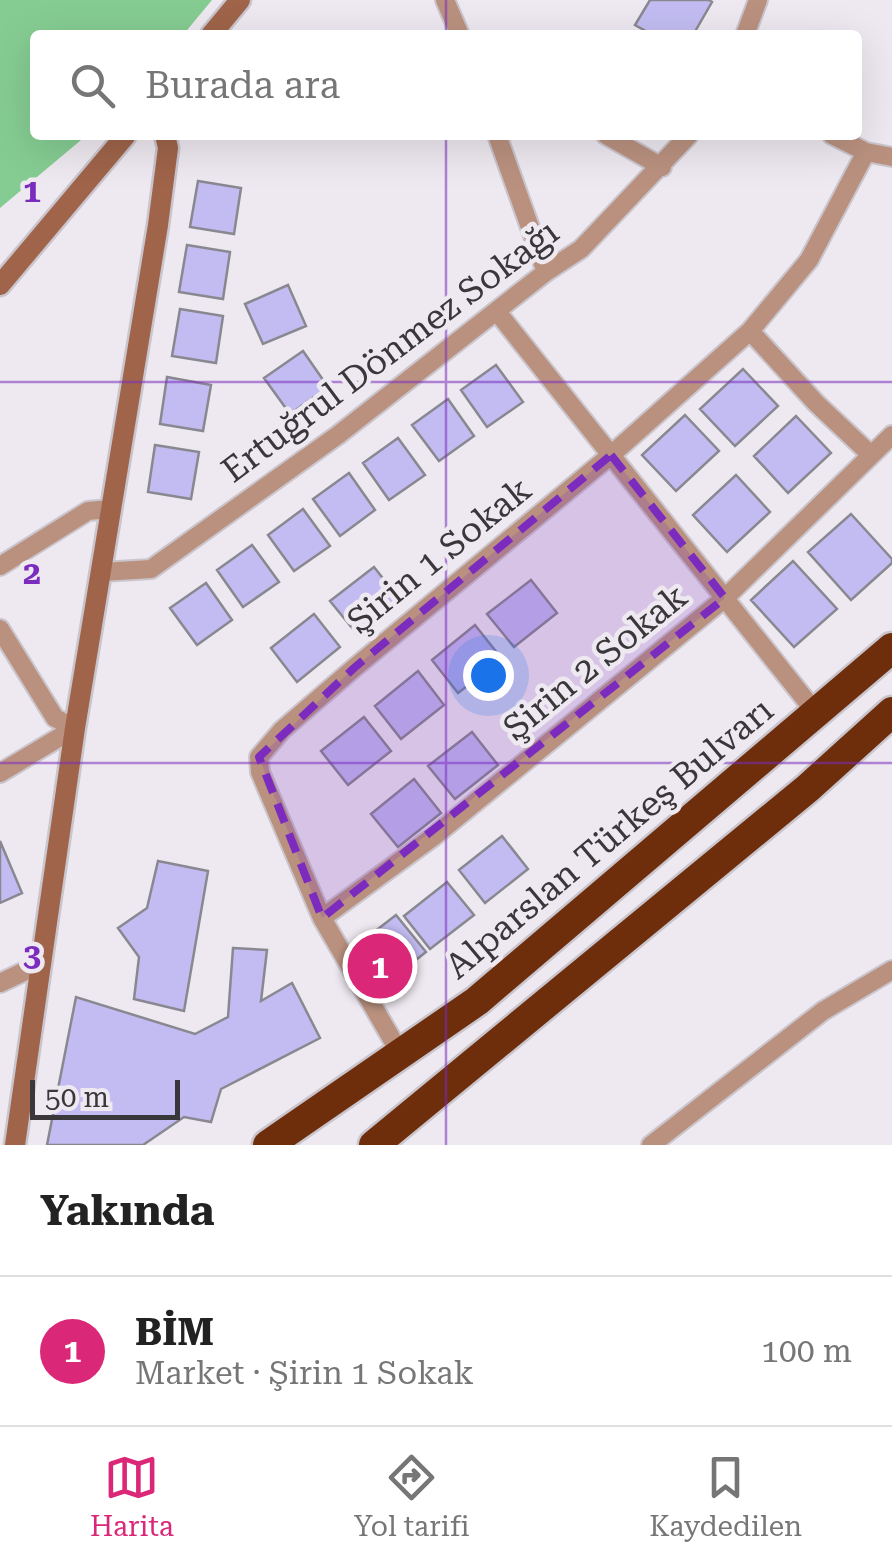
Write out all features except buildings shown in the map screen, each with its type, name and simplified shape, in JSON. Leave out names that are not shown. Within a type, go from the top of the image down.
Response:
[{"type":"highway","name":"Alparslan Türkeş Bulvarı","points":[[268,1145],[477,1001],[892,648]]},
{"type":"highway","points":[[374,1145],[808,788],[892,712]]},
{"type":"street","points":[[215,30],[240,0]]},
{"type":"street","points":[[445,0],[458,30]]},
{"type":"street","points":[[747,30],[758,0]]},
{"type":"street","points":[[0,284],[122,140]]},
{"type":"street","points":[[16,1145],[76,728],[158,225],[166,140]]},
{"type":"street","points":[[499,140],[546,272]]},
{"type":"street","points":[[615,140],[662,167]]},
{"type":"street","name":"Ertuğrul Dönmez Sokağı","points":[[102,572],[151,568],[338,435],[546,272],[581,250],[685,140]]},
{"type":"street","points":[[842,140],[866,152],[892,157]]},
{"type":"street","name":"Şirin 1 Sokak","points":[[400,1053],[322,918],[260,772],[259,757],[282,730],[611,456],[750,331],[808,260],[866,152]]},
{"type":"street","points":[[498,313],[816,713]]},
{"type":"street","points":[[750,331],[816,403],[870,454]]},
{"type":"street","name":"Şirin 2 Sokak","points":[[322,918],[433,837],[724,598],[892,435]]},
{"type":"street","points":[[0,566],[88,511],[110,509]]},
{"type":"street","points":[[0,629],[55,718],[76,728]]},
{"type":"street","points":[[0,773],[76,728]]},
{"type":"street","points":[[0,983],[42,963]]},
{"type":"street","points":[[651,1145],[823,1011],[892,970]]},
{"type":"highlighted area","points":[[611,455],[725,598],[322,918],[259,757],[354,668]]},
{"type":"green space","points":[[0,0],[212,0],[187,30],[30,30],[30,140],[81,140],[0,208]]},
{"type":"place","name":"BİM","points":[[380,966]]}]
